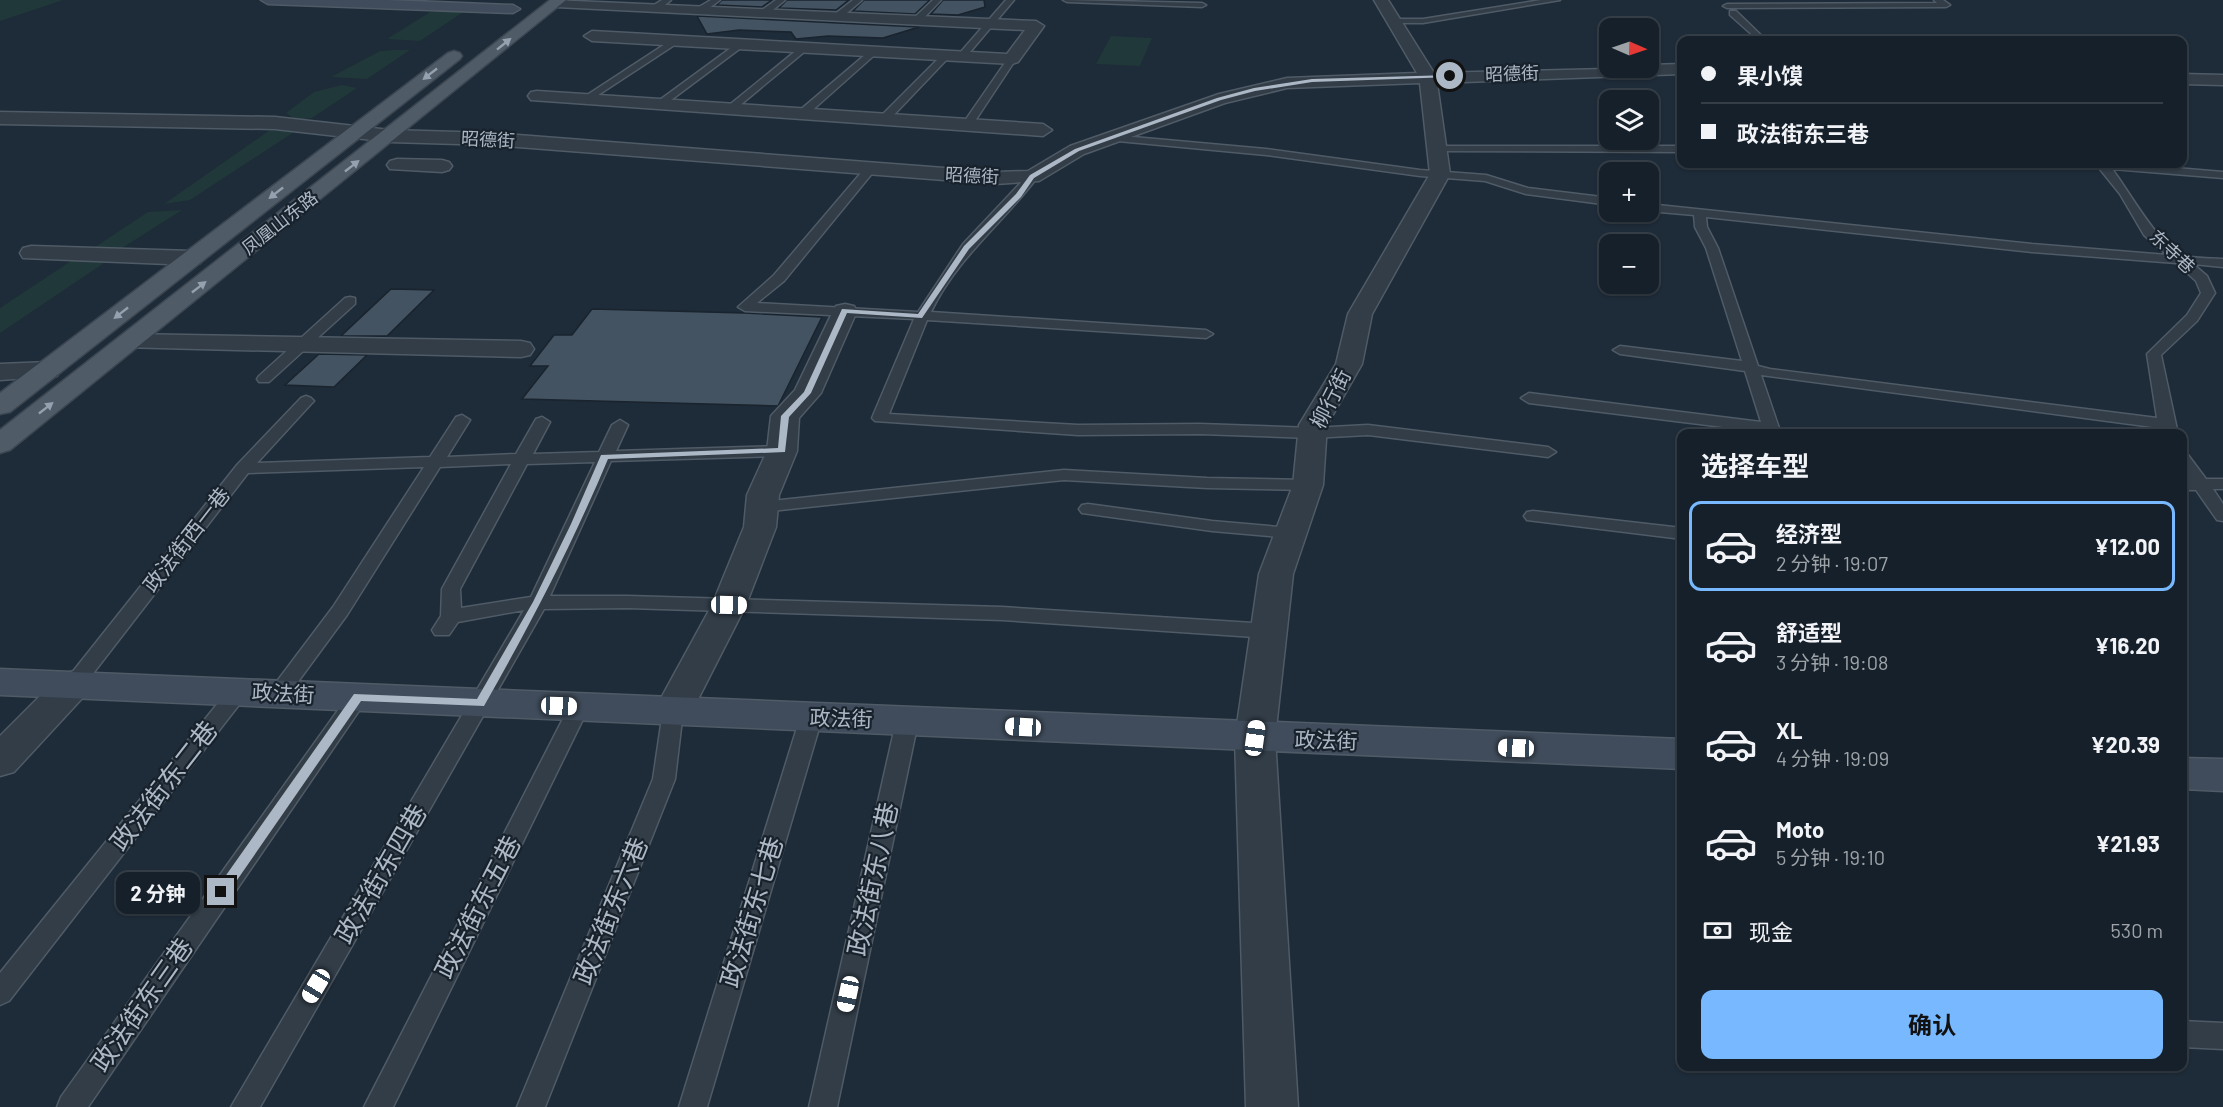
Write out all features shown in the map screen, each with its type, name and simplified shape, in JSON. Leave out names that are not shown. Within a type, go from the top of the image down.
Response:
[{"type":"main road","name":"凤凰山东路","points":[[0,444],[557,1]]},
{"type":"main road","points":[[485,31],[520,5]]},
{"type":"main road","name":"凤凰山东路","points":[[0,406],[467,46]]},
{"type":"street","points":[[268,0],[520,5]]},
{"type":"street","points":[[1381,0],[1428,77],[1438,162]]},
{"type":"street","points":[[557,1],[662,3],[702,9],[1036,26],[1012,59],[592,36]]},
{"type":"street","name":"昭德街","points":[[0,118],[275,123],[390,136],[504,140],[996,178],[1032,177],[1077,150],[1219,99],[1287,83],[1677,69]]},
{"type":"street","points":[[2187,79],[2223,80]]},
{"type":"street","points":[[537,96],[1043,130]]},
{"type":"street","name":"柳行街","points":[[1272,1107],[1255,738],[1276,574],[1308,485],[1313,425],[1349,364],[1360,314],[1438,162]]},
{"type":"street","points":[[397,165],[434,172]]},
{"type":"street","points":[[31,253],[192,258]]},
{"type":"street","points":[[673,711],[729,605],[760,527],[763,495],[782,451],[785,416],[807,393],[845,311]]},
{"type":"street","points":[[130,342],[304,343],[521,349]]},
{"type":"street","points":[[0,372],[48,370]]},
{"type":"street","name":"政法街","points":[[0,682],[1255,738],[1677,754]]},
{"type":"street","points":[[0,761],[74,684]]},
{"type":"street","points":[[2187,773],[2223,775]]},
{"type":"lane","points":[[702,9],[716,0]]},
{"type":"lane","points":[[765,12],[781,0]]},
{"type":"lane","points":[[838,16],[858,0]]},
{"type":"lane","points":[[917,20],[937,0]]},
{"type":"lane","points":[[884,119],[990,24],[1010,0]]},
{"type":"lane","points":[[1067,0],[1202,5]]},
{"type":"lane","points":[[1395,21],[1423,21],[1556,0]]},
{"type":"lane","points":[[1758,36],[1730,9],[1946,4],[1938,0]]},
{"type":"lane","points":[[586,99],[676,40]]},
{"type":"lane","points":[[660,104],[742,44]]},
{"type":"lane","points":[[730,109],[806,47]]},
{"type":"lane","points":[[802,113],[875,51]]},
{"type":"lane","points":[[967,124],[1012,59]]},
{"type":"lane","points":[[1111,138],[1266,152],[1438,162],[1677,150]]},
{"type":"lane","points":[[1438,162],[1526,191],[1599,201]]},
{"type":"lane","name":"东寺巷","points":[[2102,168],[2125,193],[2148,232],[2202,279],[2208,292],[2192,318],[2154,354],[2169,429]]},
{"type":"lane","points":[[2143,168],[2223,175]]},
{"type":"lane","points":[[870,169],[779,278],[745,307],[845,311],[1206,334]]},
{"type":"lane","points":[[1032,177],[1018,195],[966,248],[920,316],[880,418],[1078,430],[1200,429],[1312,433],[1368,430],[1548,452]]},
{"type":"lane","points":[[1659,208],[2032,248],[2223,263]]},
{"type":"lane","points":[[1700,213],[1701,227],[1712,248],[1754,371],[1770,429]]},
{"type":"lane","points":[[264,379],[350,301]]},
{"type":"lane","points":[[1620,350],[1739,365],[1754,371],[2169,429]]},
{"type":"lane","points":[[1529,399],[1756,429]]},
{"type":"lane","name":"政法街西一巷","points":[[74,684],[243,468],[306,401]]},
{"type":"lane","points":[[279,693],[340,611],[462,420]]},
{"type":"lane","points":[[542,422],[524,459],[451,588],[446,624],[489,606],[538,602],[930,610],[1158,621],[1269,631]]},
{"type":"lane","name":"政法街东四巷","points":[[245,1107],[538,602],[620,425]]},
{"type":"lane","points":[[243,468],[782,451]]},
{"type":"lane","points":[[2187,465],[2223,516]]},
{"type":"lane","points":[[761,507],[1064,475],[1207,483],[1308,485]]},
{"type":"lane","points":[[2187,485],[2223,484]]},
{"type":"lane","points":[[1088,509],[1212,526],[1291,533]]},
{"type":"lane","points":[[1533,516],[1677,533]]},
{"type":"lane","name":"政法街东二巷","points":[[0,993],[238,692]]},
{"type":"lane","name":"政法街东三巷","points":[[71,1107],[358,697]]},
{"type":"lane","name":"政法街东五巷","points":[[378,1107],[579,707]]},
{"type":"lane","name":"政法街东六巷","points":[[531,1107],[664,779],[673,711]]},
{"type":"lane","name":"政法街东七巷","points":[[693,1107],[811,718]]},
{"type":"lane","name":"政法街东八巷","points":[[824,1107],[907,722]]},
{"type":"lane","points":[[2187,1034],[2223,1036]]},
{"type":"green space","points":[[0,0],[63,0],[0,21]]},
{"type":"green space","points":[[465,11],[420,41],[387,39],[430,12]]},
{"type":"green space","points":[[1111,36],[1152,38],[1140,66],[1096,64]]},
{"type":"green space","points":[[410,50],[367,79],[331,77],[380,51]]},
{"type":"green space","points":[[342,85],[357,88],[312,118],[296,120],[286,113],[314,92]]},
{"type":"green space","points":[[270,130],[294,132],[190,200],[164,204]]},
{"type":"green space","points":[[182,210],[119,250],[92,249],[148,212]]},
{"type":"green space","points":[[71,261],[107,261],[0,333],[0,308]]},
{"type":"building","points":[[722,0],[772,0],[762,7],[717,5]]},
{"type":"building","points":[[787,0],[849,0],[836,10],[779,8]]},
{"type":"building","points":[[864,0],[930,0],[915,14],[853,11]]},
{"type":"building","points":[[943,0],[984,0],[985,7],[958,15],[931,14]]},
{"type":"building","points":[[697,16],[919,27],[883,38],[828,36],[796,39],[791,32],[739,30],[707,34]]},
{"type":"building","points":[[391,289],[434,290],[387,336],[341,336]]},
{"type":"building","points":[[592,309],[822,317],[778,406],[522,399],[548,366],[530,366],[554,335],[572,335]]},
{"type":"building","points":[[319,354],[367,355],[334,387],[285,385]]},
{"type":"route","points":[[221,892],[358,697],[480,703],[538,602],[576,524],[604,456],[782,451],[785,416],[807,393],[845,311],[920,316],[966,248],[1018,195],[1032,177],[1077,150],[1219,99],[1254,89],[1312,80],[1450,76]]}]
